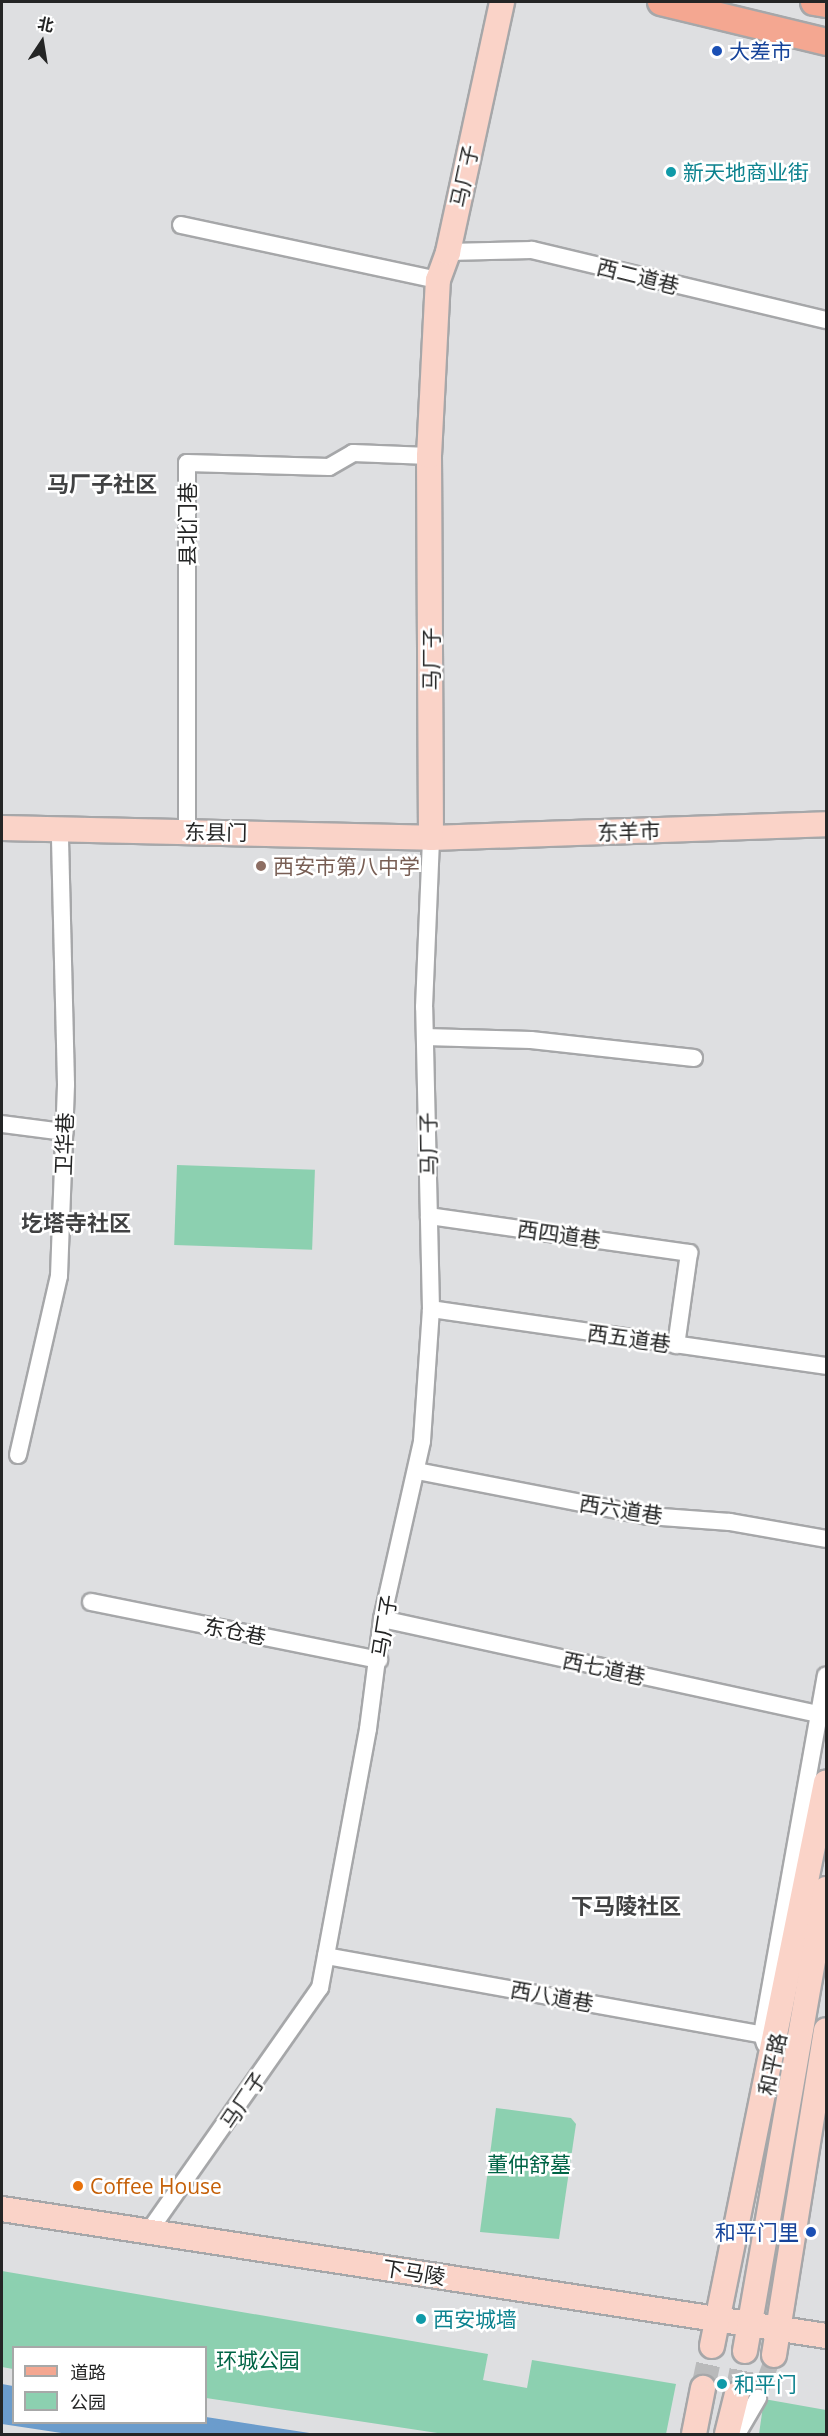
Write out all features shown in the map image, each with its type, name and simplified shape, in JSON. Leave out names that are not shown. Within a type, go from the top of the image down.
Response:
[{"type":"main road","points":[[661,2],[826,42]]},
{"type":"main road","points":[[814,2],[826,4]]},
{"type":"street","name":"马厂子","points":[[149,2231],[320,1988],[379,1660],[382,1619],[422,1441],[431,1309],[425,1037],[431,838],[429,456],[438,280],[448,252],[502,2]]},
{"type":"street","points":[[181,225],[438,280]]},
{"type":"street","name":"西二道巷","points":[[448,252],[532,250],[826,320]]},
{"type":"street","name":"县北门巷","points":[[187,831],[187,463],[329,467],[353,453],[429,456]]},
{"type":"street","name":"东羊市","points":[[431,838],[826,824]]},
{"type":"street","name":"东县门","points":[[2,828],[431,838]]},
{"type":"street","name":"卫华巷","points":[[18,1455],[58,1276],[64,1132],[60,830]]},
{"type":"street","points":[[425,1037],[531,1040],[694,1058]]},
{"type":"street","points":[[2,1124],[64,1132]]},
{"type":"street","name":"西四道巷","points":[[429,1216],[689,1253],[676,1345]]},
{"type":"street","name":"西五道巷","points":[[431,1309],[826,1366]]},
{"type":"street","name":"西六道巷","points":[[417,1471],[648,1516],[730,1522],[826,1539]]},
{"type":"street","name":"东仓巷","points":[[91,1602],[379,1660]]},
{"type":"street","name":"西七道巷","points":[[382,1619],[823,1715]]},
{"type":"street","points":[[770,2036],[823,1715],[826,1676]]},
{"type":"street","name":"和平路","points":[[712,2346],[771,2069],[770,2036],[826,1782]]},
{"type":"street","name":"和平路","points":[[745,2351],[826,1889]]},
{"type":"street","name":"西八道巷","points":[[326,1956],[770,2036]]},
{"type":"street","points":[[774,2355],[826,2030]]},
{"type":"street","name":"下马陵","points":[[2,2209],[826,2336]]},
{"type":"street","points":[[694,2434],[703,2388]]},
{"type":"street","points":[[727,2434],[747,2396]]},
{"type":"street","points":[[737,2434],[747,2396]]},
{"type":"green space","points":[[177,1165],[315,1170],[312,1250],[174,1245]]},
{"type":"green space","name":"董仲舒墓","points":[[496,2108],[571,2118],[576,2124],[559,2239],[480,2232]]},
{"type":"green space","name":"环城公园","points":[[2,2271],[488,2354],[483,2380],[527,2388],[532,2360],[676,2384],[666,2434],[444,2434],[207,2398],[207,2346],[12,2346],[12,2369],[2,2367]]},
{"type":"green space","points":[[764,2399],[826,2410],[826,2434],[759,2434]]},
{"type":"water","points":[[2,2384],[12,2386],[12,2424],[207,2424],[207,2417],[316,2434],[68,2434],[2,2424]]},
{"type":"tunnel","points":[[703,2388],[712,2346]]},
{"type":"tunnel","points":[[737,2394],[745,2351]]},
{"type":"tunnel","points":[[758,2398],[774,2355]]},
{"type":"place","name":"大差市","points":[[717,51]]},
{"type":"place","name":"新天地商业街","points":[[671,172]]},
{"type":"place","name":"西安市第八中学","points":[[261,866]]},
{"type":"place","name":"Coffee House","points":[[78,2186]]},
{"type":"place","name":"和平门里","points":[[811,2232]]},
{"type":"place","name":"西安城墙","points":[[421,2319]]},
{"type":"place","name":"和平门","points":[[722,2384]]},
{"type":"district","name":"马厂子社区","points":[[102,484]]},
{"type":"district","name":"圪塔寺社区","points":[[76,1223]]},
{"type":"district","name":"下马陵社区","points":[[626,1906]]}]
